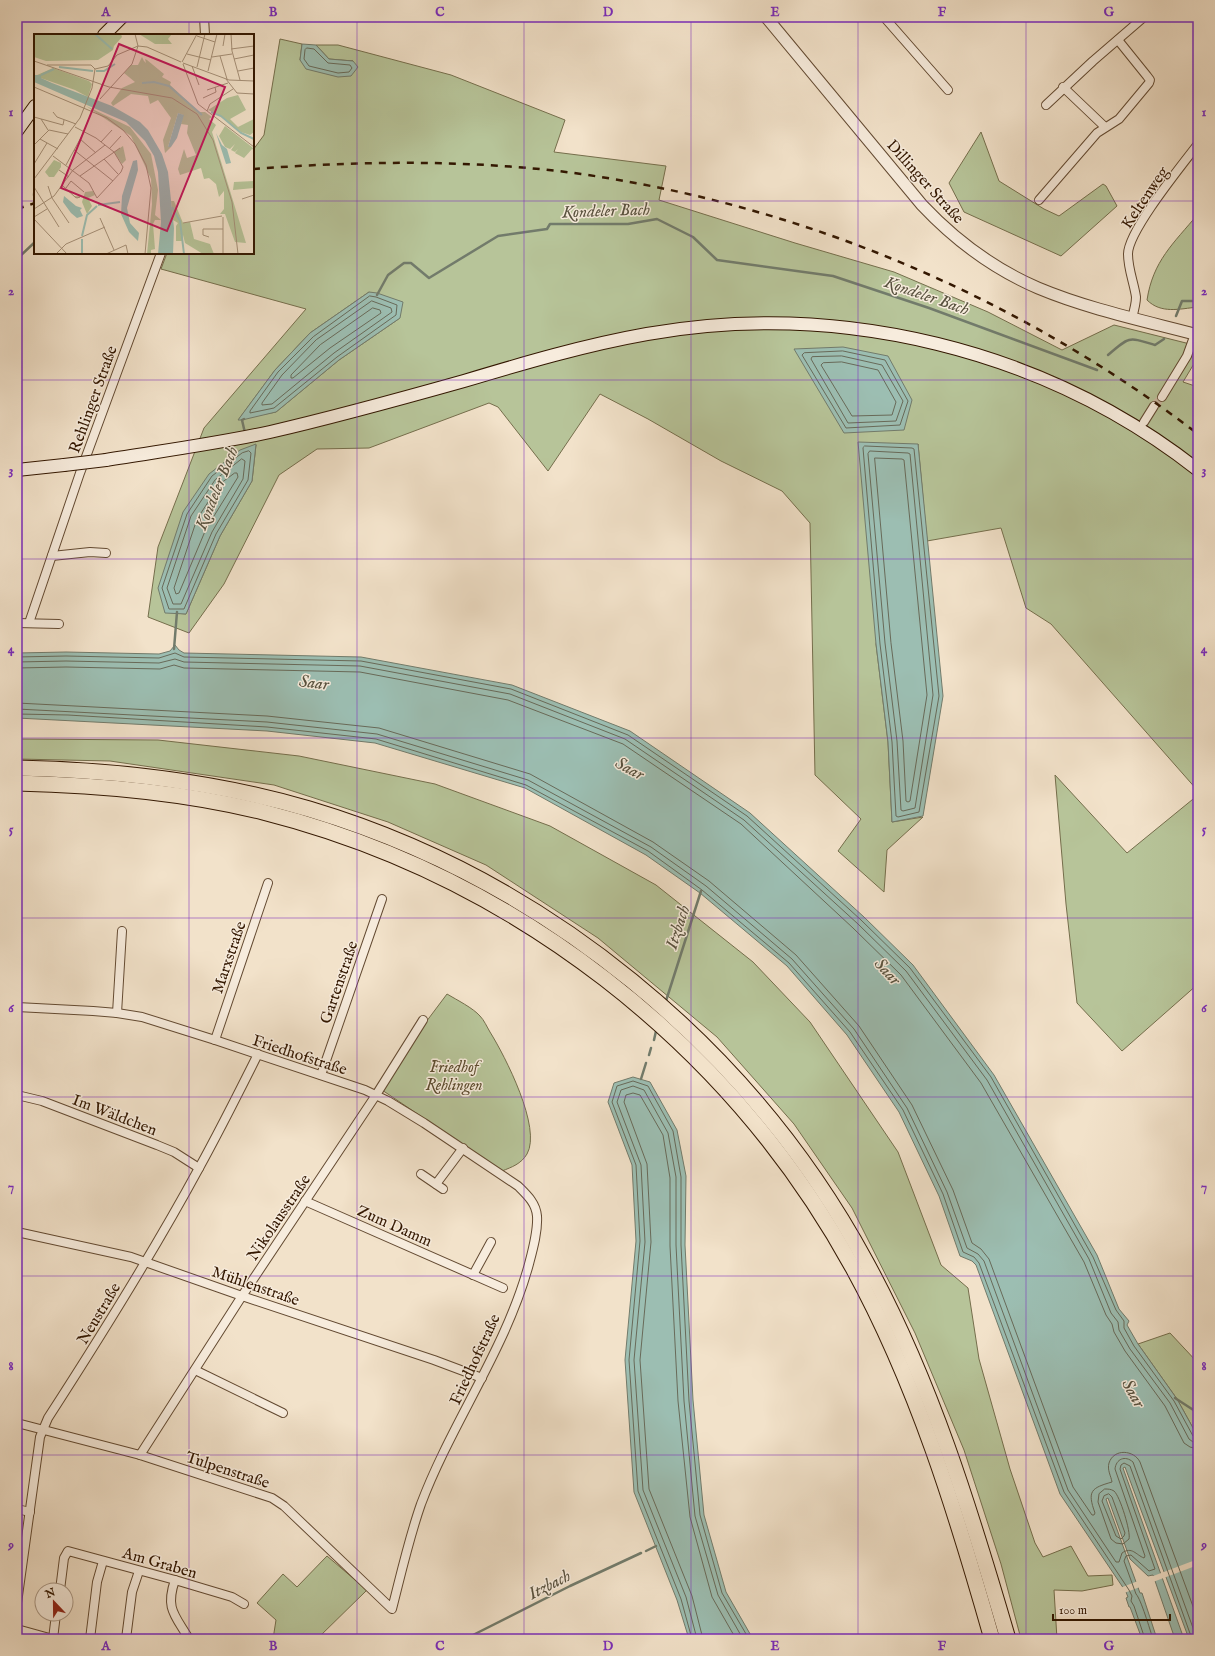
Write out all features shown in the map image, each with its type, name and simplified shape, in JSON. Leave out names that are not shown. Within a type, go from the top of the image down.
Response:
[{"type":"highway","points":[[17,768],[82,770],[179,780],[264,797],[329,816],[378,833],[442,861],[517,901],[600,955],[667,1010],[742,1085],[779,1130],[831,1203],[864,1258],[906,1342],[950,1452],[980,1542],[1008,1639]]},
{"type":"highway","points":[[17,783],[81,785],[170,794],[261,812],[331,832],[373,847],[448,880],[509,913],[591,967],[657,1021],[700,1062],[731,1095],[767,1139],[793,1173],[852,1265],[892,1348],[934,1450],[966,1546],[992,1639]]},
{"type":"main road","points":[[105,34],[122,17]]},
{"type":"main road","points":[[17,131],[34,107]]},
{"type":"main road","points":[[17,470],[106,460],[269,432],[596,345],[647,334],[692,328],[773,323],[861,329],[894,334],[939,344],[982,356],[1042,377],[1081,395],[1140,428],[1198,470]]},
{"type":"street","points":[[204,17],[205,34]]},
{"type":"street","name":"Dillinger Straße","points":[[766,17],[905,185],[943,226],[987,260],[1037,288],[1132,318],[1196,334]]},
{"type":"street","points":[[884,17],[948,90]]},
{"type":"street","points":[[1046,104],[1063,87],[1144,17]]},
{"type":"street","points":[[1039,200],[1097,133],[1119,119],[1147,88],[1150,80],[1118,40]]},
{"type":"street","points":[[1063,87],[1105,127]]},
{"type":"street","name":"Keltenweg","points":[[1132,318],[1136,304],[1136,297],[1128,254],[1134,234],[1148,212],[1198,144]]},
{"type":"street","name":"Rehlinger Straße","points":[[29,623],[80,472],[161,254]]},
{"type":"street","points":[[1162,397],[1187,356],[1196,334]]},
{"type":"street","points":[[1144,422],[1154,406]]},
{"type":"street","points":[[52,556],[90,552],[106,553]]},
{"type":"street","points":[[17,623],[59,624]]},
{"type":"street","name":"Marxstraße","points":[[215,1040],[268,883]]},
{"type":"street","name":"Gartenstraße","points":[[321,1075],[382,899]]},
{"type":"street","points":[[117,1013],[122,930]]},
{"type":"street","name":"Friedhofstraße","points":[[17,1007],[117,1013],[142,1017],[258,1054],[376,1095],[463,1148],[518,1186],[529,1196],[535,1206],[537,1226],[524,1282],[508,1322],[482,1378],[442,1457],[421,1504],[392,1609]]},
{"type":"street","name":"Nikolausstraße","points":[[140,1455],[242,1296],[376,1095],[423,1020]]},
{"type":"street","name":"Neustraße","points":[[17,1603],[18,1582],[30,1512],[40,1437],[43,1428],[97,1343],[145,1262],[199,1168],[258,1054]]},
{"type":"street","name":"Im Wäldchen","points":[[17,1095],[42,1101],[170,1150],[199,1168]]},
{"type":"street","points":[[421,1174],[440,1187],[463,1148]]},
{"type":"street","name":"Zum Damm","points":[[305,1201],[503,1288]]},
{"type":"street","name":"Mühlenstraße","points":[[17,1232],[115,1253],[145,1262],[434,1360],[482,1378]]},
{"type":"street","points":[[473,1275],[491,1242]]},
{"type":"street","points":[[194,1370],[283,1412]]},
{"type":"street","name":"Tulpenstraße","points":[[17,1423],[43,1428],[140,1455],[272,1498],[284,1506],[392,1609]]},
{"type":"street","points":[[17,1509],[30,1512]]},
{"type":"street","name":"Am Graben","points":[[61,1582],[64,1558],[68,1552],[176,1580],[232,1597],[244,1604]]},
{"type":"street","points":[[90,1639],[97,1582],[103,1561]]},
{"type":"street","points":[[126,1639],[132,1592],[139,1571]]},
{"type":"street","points":[[176,1580],[170,1600],[171,1608],[189,1639]]},
{"type":"street","points":[[17,1629],[53,1639],[55,1622]]},
{"type":"green space","points":[[280,39],[302,44],[300,60],[353,61],[329,59],[316,45],[338,45],[451,75],[565,120],[554,152],[666,166],[659,200],[795,243],[894,272],[988,312],[1062,350],[1114,325],[1198,346],[1198,357],[1183,382],[1198,387],[1198,791],[1051,624],[1026,608],[1001,528],[927,541],[918,444],[876,644],[888,742],[892,822],[923,817],[887,850],[884,892],[838,851],[861,819],[815,775],[810,523],[782,491],[721,461],[648,419],[600,394],[548,471],[498,407],[489,403],[369,448],[317,449],[279,475],[224,584],[189,633],[148,617],[158,547],[204,428],[306,309],[161,269],[167,254],[254,254],[254,149],[264,135]],"holes":[[[369,292],[400,318],[339,360],[276,412],[239,419],[275,370],[310,333]],[[256,445],[252,481],[220,536],[186,614],[165,612]]]},
{"type":"green space","points":[[981,132],[999,181],[1044,209],[1059,216],[1103,184],[1106,186],[1117,206],[1061,256],[964,212],[949,183]]},
{"type":"green space","points":[[1198,214],[1198,307],[1171,310],[1158,307],[1147,300],[1154,274],[1172,244]]},
{"type":"green space","points":[[17,739],[158,740],[299,756],[435,784],[550,826],[656,885],[753,962],[810,1022],[898,1152],[941,1265],[968,1288],[979,1359],[1010,1469],[1035,1543],[1043,1557],[1071,1546],[1088,1576],[1112,1575],[1113,1585],[1082,1591],[1054,1590],[1057,1639],[1021,1639],[1001,1564],[964,1450],[915,1333],[852,1208],[794,1124],[717,1037],[598,938],[486,865],[388,822],[274,785],[110,761],[17,759]]},
{"type":"green space","points":[[1055,775],[1127,853],[1198,795],[1198,984],[1122,1051],[1077,1003],[1066,904]]},
{"type":"green space","name":"Friedhof Rehlingen","points":[[447,994],[465,1004],[483,1019],[512,1074],[526,1110],[530,1127],[530,1142],[527,1154],[519,1163],[502,1171],[382,1090],[426,1022]]},
{"type":"green space","points":[[1170,1333],[1198,1363],[1198,1437],[1177,1399],[1138,1344]]},
{"type":"green space","points":[[327,1556],[367,1590],[317,1639],[273,1639],[276,1620],[257,1603],[283,1574],[297,1587]]},
{"type":"water","points":[[302,44],[316,45],[329,59],[353,61],[358,67],[351,76],[338,77],[306,69],[300,60]]},
{"type":"water","points":[[369,292],[377,293],[403,302],[400,318],[339,360],[276,412],[238,420],[275,370],[310,333]]},
{"type":"water","points":[[843,347],[888,356],[912,400],[904,430],[844,433],[794,349]]},
{"type":"water","points":[[858,442],[918,444],[943,696],[923,816],[892,822],[888,742],[876,644]]},
{"type":"water","points":[[256,444],[252,481],[220,536],[186,614],[165,613],[158,588],[183,512],[209,474],[240,450]]},
{"type":"water","name":"Saar","points":[[175,645],[184,653],[361,657],[512,685],[630,731],[750,813],[864,917],[913,965],[994,1075],[1097,1255],[1119,1309],[1129,1321],[1127,1325],[1138,1344],[1177,1399],[1198,1437],[1198,1639],[1189,1639],[1125,1467],[1123,1468],[1184,1639],[1175,1639],[1153,1575],[1148,1576],[1130,1559],[1108,1498],[1106,1499],[1140,1593],[1142,1593],[1157,1639],[1142,1639],[1129,1607],[1126,1592],[1060,1494],[976,1265],[972,1261],[960,1256],[939,1196],[899,1112],[847,1035],[787,966],[700,893],[646,855],[525,788],[375,743],[267,731],[17,718],[17,653],[66,652],[159,654],[170,651]]},
{"type":"water","points":[[633,1077],[650,1082],[677,1130],[686,1176],[685,1245],[693,1400],[704,1515],[726,1592],[753,1639],[689,1639],[677,1600],[634,1492],[625,1360],[636,1241],[632,1165],[608,1102],[614,1083]]},
{"type":"pier","points":[[1198,1559],[1198,1565],[1153,1582],[1151,1577],[1148,1578]]},
{"type":"pier","points":[[1138,1581],[1140,1587],[1124,1593],[1120,1588]]},
{"type":"waterway","name":"Kondeler Bach","points":[[377,295],[388,275],[404,263],[411,263],[429,278],[498,236],[547,229],[550,224],[628,224],[657,219],[693,237],[717,260],[833,276],[929,308],[1097,370]]},
{"type":"waterway","points":[[17,259],[34,243]]},
{"type":"waterway","name":"Kondeler Bach","points":[[1176,316],[1182,301],[1198,301]]},
{"type":"waterway","name":"Kondeler Bach","points":[[1108,355],[1125,341],[1134,340],[1155,345],[1164,339]]},
{"type":"waterway","name":"Kondeler Bach","points":[[244,419],[242,420],[245,433]]},
{"type":"waterway","name":"Kondeler Bach","points":[[174,649],[177,612]]},
{"type":"waterway","name":"Itzbach","points":[[665,1004],[701,891]]},
{"type":"waterway","name":"Itzbach","points":[[654,1040],[656,1031]]},
{"type":"waterway","name":"Itzbach","points":[[649,1055],[651,1048]]},
{"type":"waterway","name":"Itzbach","points":[[641,1079],[646,1063]]},
{"type":"waterway","points":[[1175,1398],[1198,1413]]},
{"type":"waterway","name":"Itzbach","points":[[646,1551],[656,1546]]},
{"type":"waterway","name":"Itzbach","points":[[470,1639],[473,1635],[570,1586],[641,1553]]},
{"type":"tunnel","points":[[1154,406],[1162,397]]},
{"type":"railway","points":[[254,169],[335,164],[417,163],[540,169],[581,174],[664,189],[747,209],[827,234],[906,265],[983,300],[1057,340],[1129,385],[1198,434]]},
{"type":"railway","points":[[17,209],[34,203]]}]
